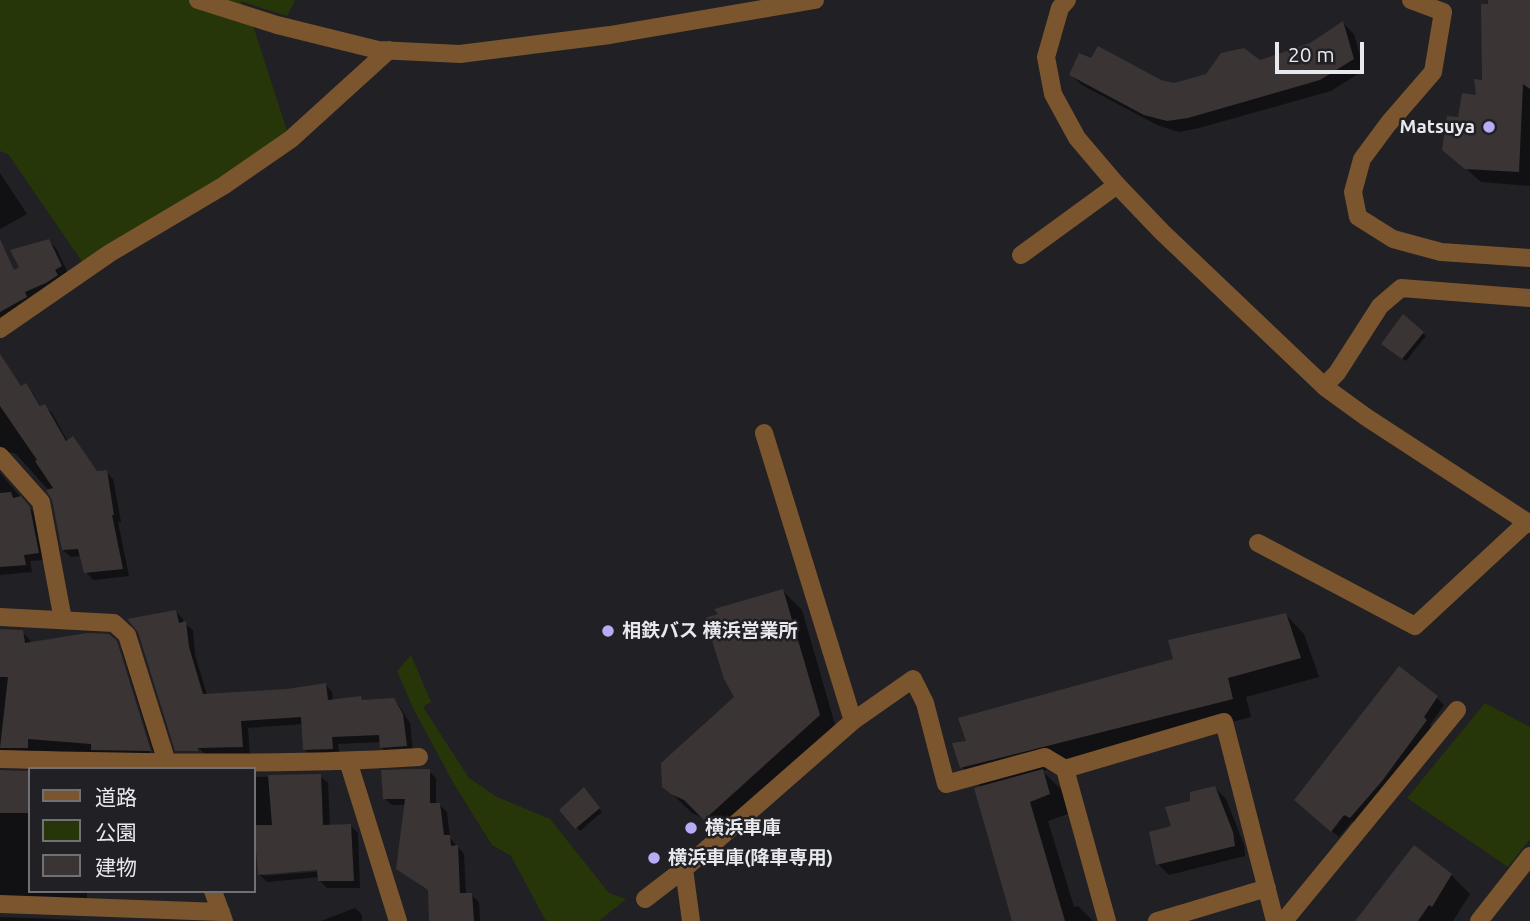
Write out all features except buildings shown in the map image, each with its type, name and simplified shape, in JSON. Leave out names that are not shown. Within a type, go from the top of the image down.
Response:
[{"type":"street","points":[[198,0],[277,25],[378,50],[460,54],[610,35],[815,0]]},
{"type":"street","points":[[1067,0],[1060,8],[1046,57],[1053,94],[1077,138],[1117,185],[1162,232],[1324,386],[1366,417],[1528,523],[1415,626],[1258,543]]},
{"type":"street","points":[[1410,0],[1443,12],[1433,72],[1362,159],[1353,192],[1358,217],[1393,239],[1441,252],[1530,258]]},
{"type":"street","points":[[0,329],[110,253],[223,186],[291,139],[389,50]]},
{"type":"street","points":[[1021,255],[1117,185]]},
{"type":"street","points":[[1324,386],[1337,373],[1380,306],[1401,288],[1530,298]]},
{"type":"street","points":[[764,433],[853,721]]},
{"type":"street","points":[[0,456],[41,502],[62,620]]},
{"type":"street","points":[[0,617],[114,623],[127,635],[168,765]]},
{"type":"street","points":[[645,899],[684,869],[853,721],[914,679],[925,703],[946,783],[1045,757],[1065,769],[1107,921]]},
{"type":"street","points":[[1284,921],[1457,710]]},
{"type":"street","points":[[1065,769],[1224,722],[1275,921]]},
{"type":"street","points":[[0,759],[168,765],[419,757]]},
{"type":"street","points":[[348,761],[398,921]]},
{"type":"street","points":[[1479,921],[1530,856]]},
{"type":"street","points":[[684,869],[691,921]]},
{"type":"street","points":[[1157,921],[1267,888]]},
{"type":"street","points":[[0,904],[223,917],[214,893]]},
{"type":"green space","points":[[0,0],[295,0],[287,16],[240,1],[250,16],[288,134],[222,180],[83,263],[8,154],[0,151]]},
{"type":"green space","points":[[411,655],[431,702],[423,707],[469,778],[497,797],[550,819],[609,893],[626,899],[599,921],[546,921],[511,856],[492,845],[454,784],[414,710],[397,671]]},
{"type":"green space","points":[[1485,703],[1530,727],[1530,839],[1508,867],[1407,798]]},
{"type":"place","name":"Matsuya","points":[[1489,127]]},
{"type":"place","name":"相鉄バス 横浜営業所","points":[[608,631]]},
{"type":"place","name":"横浜車庫","points":[[691,828]]},
{"type":"place","name":"横浜車庫(降車専用)","points":[[654,858]]}]
